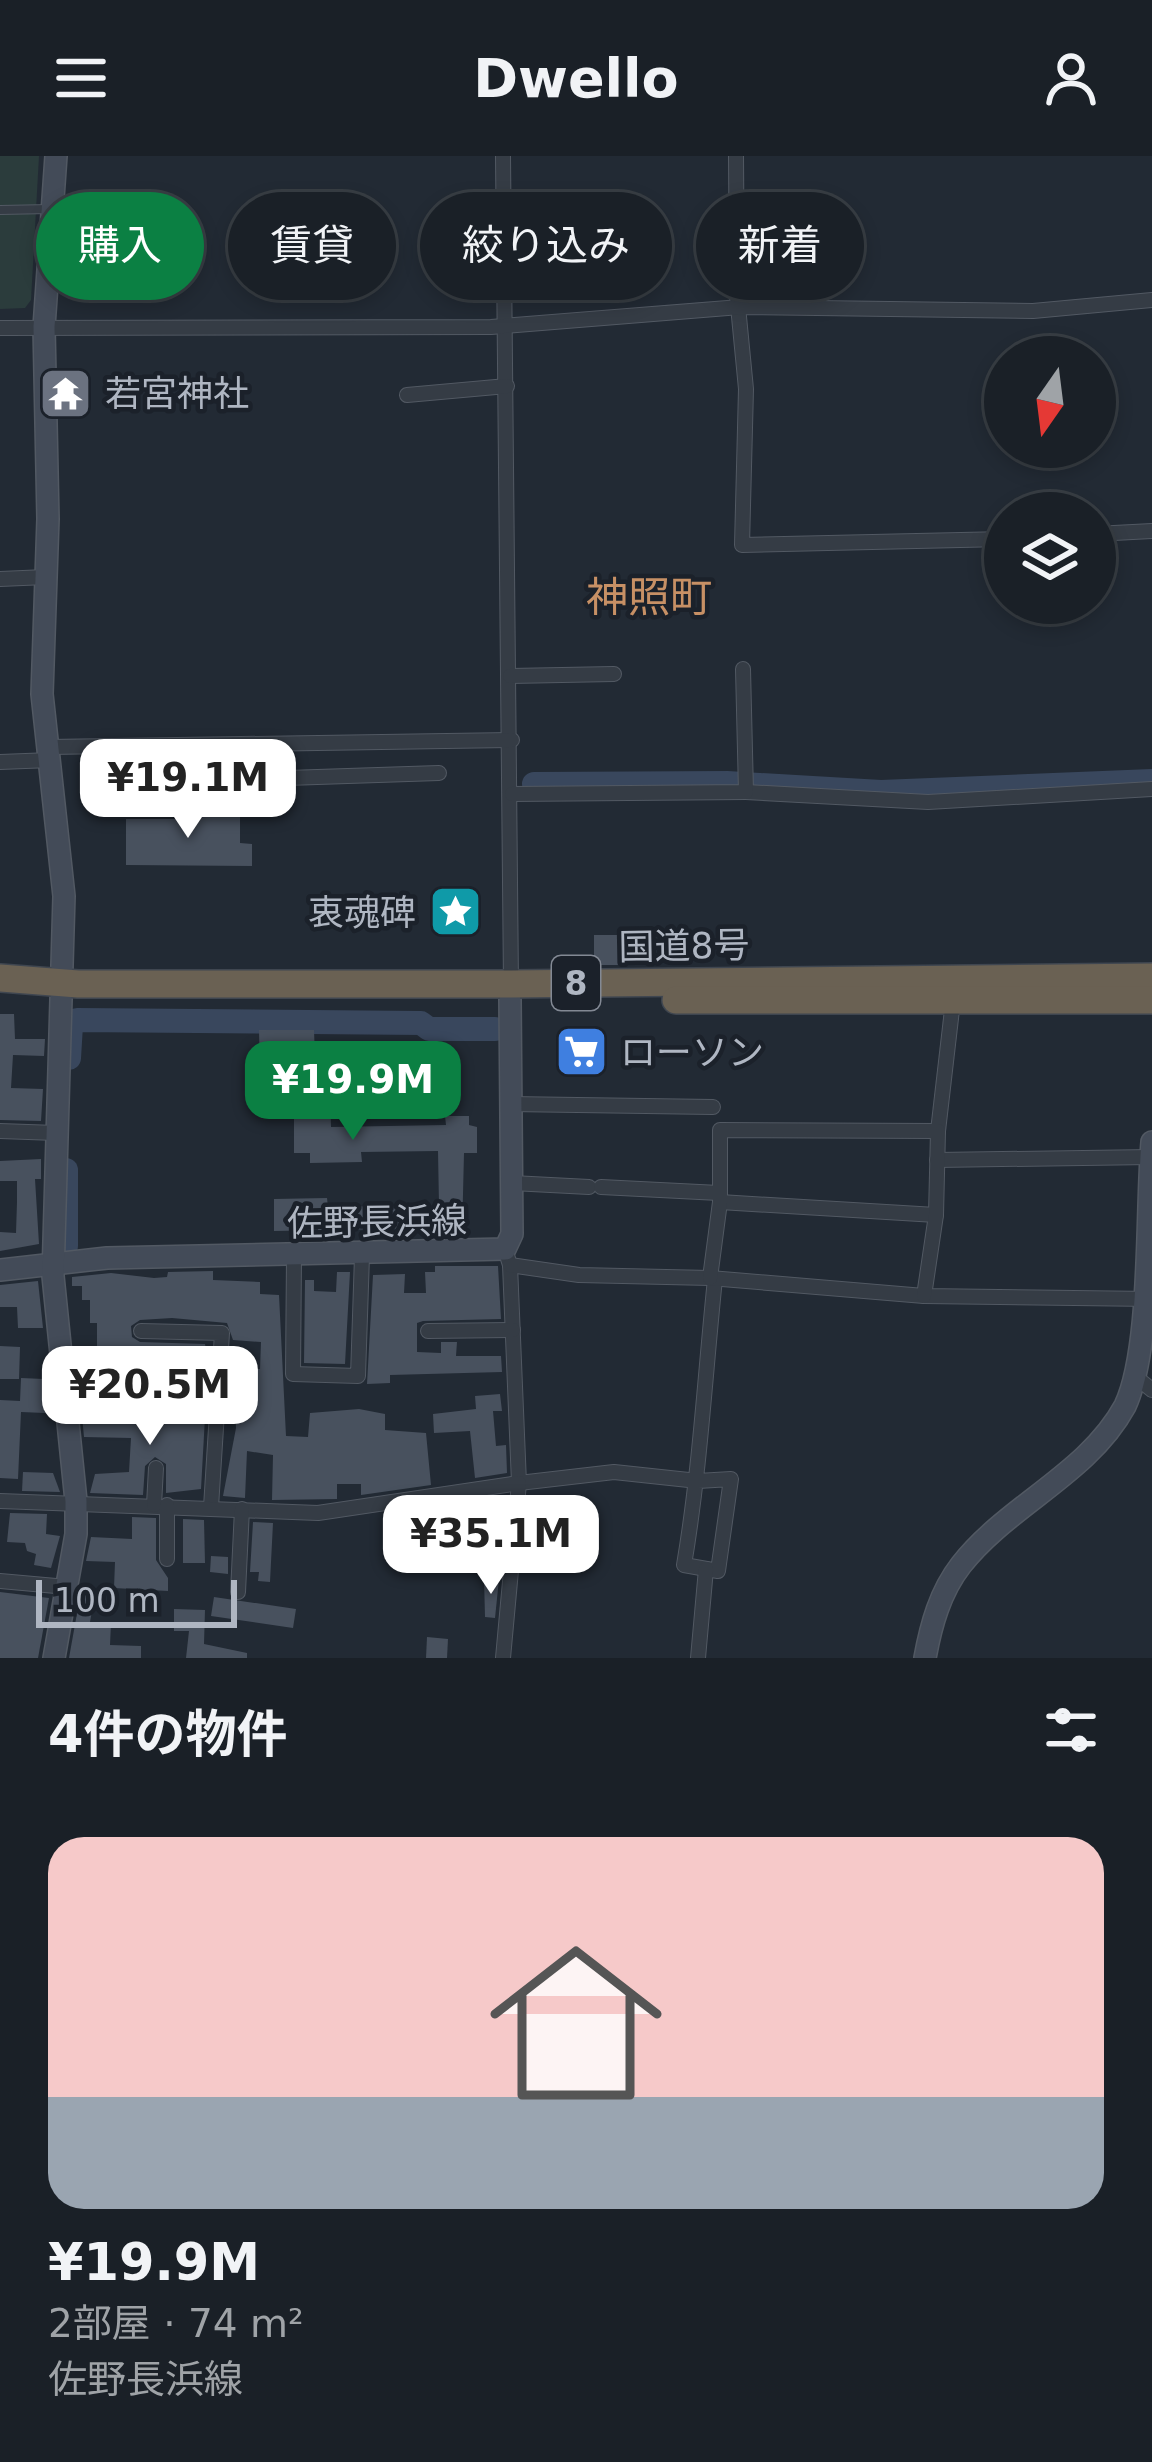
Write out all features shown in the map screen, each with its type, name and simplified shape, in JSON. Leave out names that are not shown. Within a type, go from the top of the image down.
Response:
[{"type":"highway","name":"国道8号","points":[[511,992],[1152,977]]},
{"type":"highway","name":"国道8号","points":[[0,978],[60,991]]},
{"type":"highway","name":"国道8号","points":[[0,996],[60,991],[511,992],[1152,1000]]},
{"type":"street","points":[[53,192],[56,156]]},
{"type":"street","points":[[503,156],[511,992]]},
{"type":"street","points":[[736,156],[746,388],[742,545],[984,539]]},
{"type":"street","points":[[46,300],[42,694],[63,874],[54,1263],[76,1501],[54,1658]]},
{"type":"street","points":[[0,328],[506,324],[740,307],[986,312],[1152,300]]},
{"type":"street","points":[[406,395],[507,386]]},
{"type":"street","points":[[1116,533],[1152,531]]},
{"type":"street","points":[[0,579],[46,577]]},
{"type":"street","points":[[743,669],[746,792]]},
{"type":"street","points":[[510,676],[614,674]]},
{"type":"street","points":[[400,740],[402,773]]},
{"type":"street","points":[[0,762],[50,753],[512,740]]},
{"type":"street","points":[[287,783],[287,778],[439,773]]},
{"type":"street","points":[[512,794],[746,792],[928,802],[1152,790]]},
{"type":"street","name":"佐野長浜線","points":[[0,1270],[54,1263],[507,1257],[512,1234],[511,992]]},
{"type":"street","points":[[924,1296],[936,1214],[938,1131],[953,1001]]},
{"type":"street","points":[[510,1104],[713,1107]]},
{"type":"street","points":[[0,1501],[347,1511],[614,1472],[698,1481],[731,1479],[718,1571],[684,1565],[698,1481],[720,1197],[720,1130],[938,1131]]},
{"type":"street","points":[[0,1131],[56,1133]]},
{"type":"street","points":[[925,1658],[933,1616],[962,1565],[1096,1445],[1145,1375],[1152,1142]]},
{"type":"street","points":[[938,1160],[1151,1168]]},
{"type":"street","points":[[512,1184],[936,1214]]},
{"type":"street","points":[[294,1258],[293,1374],[358,1376],[362,1256]]},
{"type":"street","points":[[503,1658],[519,1483],[507,1257],[579,1275],[712,1279],[924,1296],[1148,1299]]},
{"type":"street","points":[[428,1331],[512,1330]]},
{"type":"street","points":[[141,1331],[222,1333],[211,1507]]},
{"type":"street","points":[[160,1399],[217,1402]]},
{"type":"street","points":[[156,1468],[167,1559]]},
{"type":"street","points":[[238,1592],[242,1509]]},
{"type":"street","points":[[698,1658],[706,1569]]},
{"type":"street","points":[[0,1581],[67,1587]]},
{"type":"lane","points":[[0,210],[36,209]]},
{"type":"shaded area","points":[[0,156],[39,156],[31,300],[25,308],[0,309]]},
{"type":"building","points":[[182,806],[203,806],[203,814],[240,814],[240,843],[252,844],[252,866],[126,865],[126,819],[181,819]]},
{"type":"building","points":[[594,935],[641,935],[641,965],[594,965]]},
{"type":"building","points":[[0,1014],[14,1014],[15,1039],[45,1039],[44,1056],[13,1055],[11,1088],[43,1089],[41,1121],[0,1120]]},
{"type":"building","points":[[259,1030],[314,1030],[315,1057],[329,1057],[331,1127],[446,1125],[445,1116],[469,1116],[469,1125],[477,1127],[477,1153],[464,1153],[462,1235],[440,1235],[439,1228],[274,1231],[274,1199],[327,1198],[328,1207],[439,1205],[438,1151],[361,1152],[362,1162],[310,1163],[310,1153],[294,1153],[294,1117],[261,1118]]},
{"type":"building","points":[[568,1041],[597,1041],[597,1065],[568,1065]]},
{"type":"building","points":[[41,1159],[41,1179],[35,1179],[39,1244],[0,1251],[0,1232],[16,1233],[17,1181],[0,1181],[0,1161]]},
{"type":"building","points":[[435,1266],[498,1266],[501,1319],[417,1323],[417,1352],[441,1353],[441,1342],[457,1342],[456,1356],[501,1356],[502,1372],[390,1375],[390,1383],[367,1384],[373,1275],[405,1274],[404,1293],[426,1293],[425,1272],[435,1272]]},
{"type":"building","points":[[213,1271],[213,1280],[260,1282],[260,1294],[279,1295],[286,1436],[308,1437],[310,1413],[359,1409],[385,1414],[385,1430],[426,1433],[431,1485],[361,1495],[361,1484],[337,1484],[337,1499],[272,1500],[273,1455],[247,1451],[245,1498],[223,1496],[236,1428],[235,1406],[229,1401],[231,1369],[260,1369],[261,1342],[233,1340],[227,1323],[172,1318],[140,1320],[131,1326],[132,1337],[140,1342],[205,1344],[209,1365],[84,1362],[85,1348],[97,1349],[97,1323],[90,1323],[90,1300],[82,1300],[82,1286],[72,1286],[72,1277],[111,1273],[154,1278],[167,1277],[168,1272]]},
{"type":"building","points":[[337,1272],[350,1272],[345,1364],[304,1363],[305,1280],[314,1280],[314,1291],[336,1292]]},
{"type":"building","points":[[38,1281],[43,1328],[18,1328],[17,1307],[0,1307],[0,1285]]},
{"type":"building","points":[[0,1346],[20,1347],[19,1379],[0,1379]]},
{"type":"building","points":[[21,1378],[44,1379],[45,1413],[21,1412],[18,1479],[0,1478],[0,1400],[20,1401]]},
{"type":"building","points":[[119,1382],[136,1383],[135,1421],[205,1417],[201,1489],[166,1493],[166,1464],[155,1457],[145,1466],[143,1495],[90,1493],[95,1474],[129,1472],[131,1438],[84,1437],[82,1416],[118,1416]]},
{"type":"building","points":[[500,1394],[502,1411],[493,1411],[496,1446],[506,1445],[507,1473],[475,1478],[470,1431],[434,1433],[433,1414],[476,1409],[475,1396]]},
{"type":"building","points":[[23,1472],[53,1473],[60,1492],[22,1491]]},
{"type":"building","points":[[476,1501],[476,1509],[483,1510],[482,1539],[494,1540],[492,1560],[452,1557],[451,1567],[400,1560],[404,1536],[459,1543],[460,1518],[428,1521],[427,1508]]},
{"type":"building","points":[[10,1513],[47,1514],[46,1534],[60,1536],[51,1568],[34,1565],[36,1554],[27,1551],[25,1543],[7,1542]]},
{"type":"building","points":[[132,1517],[156,1518],[156,1560],[168,1578],[168,1591],[114,1588],[115,1562],[86,1561],[91,1537],[132,1539]]},
{"type":"building","points":[[183,1519],[204,1520],[205,1563],[183,1563]]},
{"type":"building","points":[[253,1522],[273,1523],[270,1582],[258,1581],[259,1572],[250,1572]]},
{"type":"building","points":[[211,1556],[228,1557],[228,1574],[210,1572]]},
{"type":"building","points":[[484,1578],[499,1579],[495,1618],[485,1617]]},
{"type":"building","points":[[81,1591],[95,1594],[90,1622],[111,1623],[110,1645],[141,1646],[141,1658],[69,1658]]},
{"type":"building","points":[[0,1592],[49,1598],[38,1658],[0,1658]]},
{"type":"building","points":[[214,1597],[296,1609],[293,1628],[211,1616]]},
{"type":"building","points":[[174,1609],[205,1610],[204,1644],[247,1653],[247,1658],[186,1658],[189,1631],[174,1631]]},
{"type":"building","points":[[427,1637],[448,1639],[447,1658],[426,1658]]},
{"type":"waterway","points":[[534,784],[727,783],[881,792],[1152,781]]},
{"type":"waterway","points":[[69,1058],[71,1025],[77,1020],[421,1023],[429,1029],[495,1029]]},
{"type":"waterway","points":[[66,1170],[66,1246]]},
{"type":"place","name":"若宮神社","points":[[66,393]]},
{"type":"place","name":"衷魂碑","points":[[455,912]]},
{"type":"place","name":"ローソン","points":[[581,1052]]},
{"type":"district","name":"神照町","points":[[649,597]]}]
